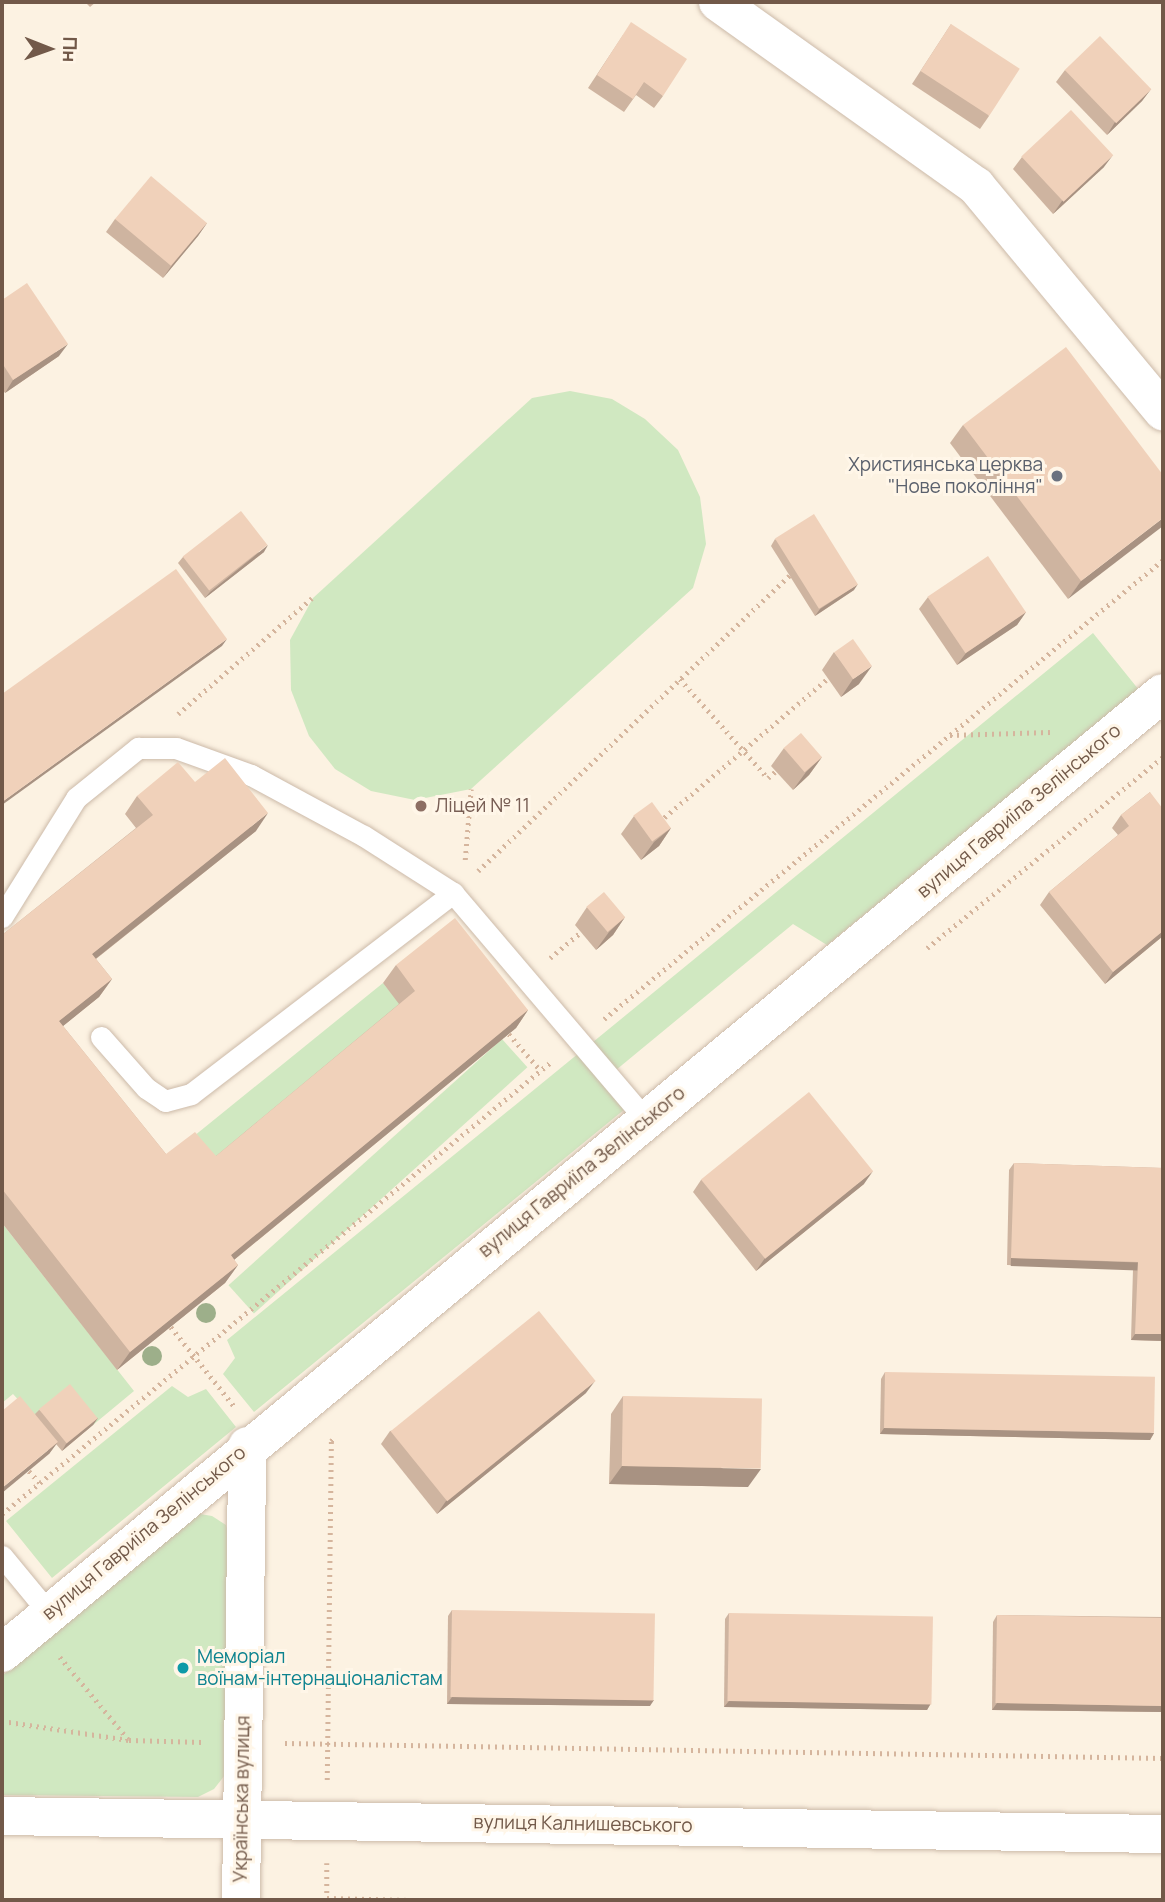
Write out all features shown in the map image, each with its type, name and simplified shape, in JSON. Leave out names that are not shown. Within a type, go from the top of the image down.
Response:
[{"type":"street","points":[[718,2],[976,186],[1163,411]]},
{"type":"street","name":"вулиця Гавриїла Зелінського","points":[[2,1653],[247,1446],[1163,693]]},
{"type":"street","name":"Українська вулиця","points":[[241,1900],[247,1446]]},
{"type":"street","name":"вулиця Калнишевського","points":[[2,1816],[1163,1833]]},
{"type":"lane","points":[[2,917],[76,798],[138,748],[176,748],[251,775],[364,836],[453,893],[646,1120]]},
{"type":"lane","points":[[101,1037],[146,1088],[165,1101],[191,1094],[453,893]]},
{"type":"lane","points":[[2,1556],[42,1619]]},
{"type":"path","points":[[453,893],[790,575]]},
{"type":"path","points":[[138,748],[313,598]]},
{"type":"path","points":[[648,832],[828,678]]},
{"type":"path","points":[[680,679],[768,778],[776,771]]},
{"type":"path","points":[[917,956],[1163,757]]},
{"type":"path","points":[[543,964],[582,932]]},
{"type":"path","points":[[509,1034],[541,1071]]},
{"type":"path","points":[[341,1432],[331,1441],[327,1744],[1163,1758]]},
{"type":"path","points":[[29,1471],[40,1483]]},
{"type":"path","points":[[2,1721],[129,1740],[42,1619]]},
{"type":"path","points":[[327,1900],[411,1900]]},
{"type":"green space","points":[[570,391],[612,399],[645,419],[678,450],[700,497],[706,544],[693,588],[471,789],[415,800],[371,791],[335,769],[309,736],[291,690],[290,640],[313,598],[532,398]]},
{"type":"green space","points":[[1093,633],[1139,690],[827,945],[793,924],[616,1070],[593,1042]]},
{"type":"green space","points":[[383,983],[403,1008],[200,1172],[180,1147]]},
{"type":"green space","points":[[502,1039],[527,1067],[254,1313],[229,1285]]},
{"type":"green space","points":[[579,1053],[625,1109],[254,1412],[223,1374],[235,1358],[227,1340]]},
{"type":"green space","points":[[2,1223],[134,1391],[93,1425],[65,1390],[34,1417],[13,1394],[2,1403]]},
{"type":"green space","points":[[172,1386],[188,1397],[206,1389],[236,1427],[52,1578],[6,1521]]},
{"type":"green space","points":[[194,1513],[212,1516],[226,1525],[231,1541],[225,1775],[214,1789],[198,1797],[2,1795],[2,1676],[179,1521]]},
{"type":"building","points":[[631,22],[687,59],[663,96],[644,82],[633,99],[597,75]]},
{"type":"building","points":[[951,24],[1020,69],[989,116],[921,71]]},
{"type":"building","points":[[1100,36],[1151,89],[1116,123],[1065,70]]},
{"type":"building","points":[[1071,110],[1113,155],[1064,202],[1021,156]]},
{"type":"building","points":[[151,176],[207,223],[171,266],[115,219]]},
{"type":"building","points":[[27,283],[68,344],[13,380],[2,363],[2,300]]},
{"type":"building","name":"Християнська церква \"Нове покоління\"","points":[[1066,347],[1163,475],[1163,518],[1081,581],[963,425]]},
{"type":"building","points":[[241,511],[267,545],[209,590],[183,557]]},
{"type":"building","points":[[814,514],[858,584],[819,609],[775,538]]},
{"type":"building","points":[[988,556],[1026,612],[966,653],[927,597]]},
{"type":"building","points":[[176,569],[227,639],[2,802],[2,694]]},
{"type":"building","points":[[853,639],[872,666],[853,679],[834,652]]},
{"type":"building","points":[[801,733],[822,757],[805,772],[784,748]]},
{"type":"building","points":[[225,758],[268,813],[92,954],[112,979],[59,1021],[166,1154],[195,1132],[216,1156],[415,991],[396,965],[455,918],[528,1010],[231,1255],[238,1265],[130,1352],[2,1189],[2,935],[153,815],[137,796],[178,762],[195,782]]},
{"type":"building","points":[[1150,792],[1163,809],[1163,931],[1113,972],[1049,892],[1129,826],[1121,815]]},
{"type":"building","points":[[652,802],[671,828],[652,841],[633,816]]},
{"type":"building","points":[[604,892],[625,917],[608,932],[586,907]]},
{"type":"building","points":[[809,1092],[873,1171],[765,1259],[701,1179]]},
{"type":"building","points":[[1014,1163],[1163,1168],[1163,1334],[1135,1334],[1138,1262],[1011,1258]]},
{"type":"building","points":[[539,1311],[596,1381],[447,1501],[391,1431]]},
{"type":"building","points":[[885,1372],[1155,1377],[1154,1433],[884,1428]]},
{"type":"building","points":[[70,1384],[98,1418],[67,1443],[39,1409]]},
{"type":"building","points":[[20,1396],[58,1442],[2,1488],[2,1411]]},
{"type":"building","points":[[623,1396],[762,1398],[761,1468],[622,1466]]},
{"type":"building","points":[[452,1610],[655,1614],[653,1701],[450,1697]]},
{"type":"building","points":[[729,1613],[933,1617],[931,1705],[727,1701]]},
{"type":"building","points":[[997,1615],[1163,1618],[1161,1706],[995,1703]]},
{"type":"place","name":"Християнська церква \"Нове покоління\"","points":[[1057,476]]},
{"type":"place","name":"Ліцей № 11","points":[[421,806]]},
{"type":"place","name":"Меморіал воїнам-інтернаціоналістам","points":[[183,1668]]}]
